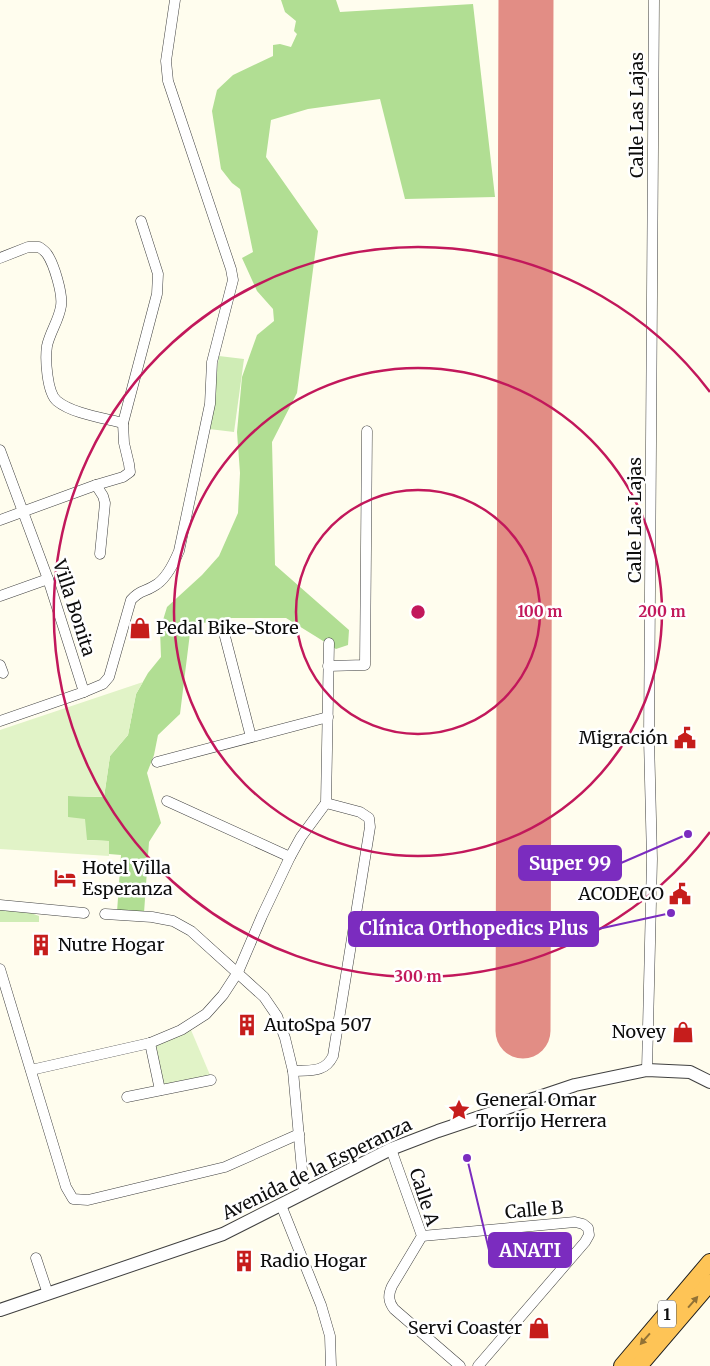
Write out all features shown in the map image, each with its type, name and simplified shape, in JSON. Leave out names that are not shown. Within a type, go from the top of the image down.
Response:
[{"type":"highway","name":"1","points":[[622,1366],[710,1262]]},
{"type":"highway","name":"1","points":[[639,1366],[710,1283]]},
{"type":"street","points":[[0,722],[103,684],[109,677],[131,600],[139,591],[153,587],[160,582],[179,551],[210,404],[212,362],[232,280],[231,269],[168,82],[166,62],[175,0]]},
{"type":"street","name":"Calle Las Lajas","points":[[647,1070],[652,859],[650,739],[654,0]]},
{"type":"street","points":[[0,520],[123,477],[130,472],[124,443],[123,423],[157,294],[158,274],[141,221]]},
{"type":"street","points":[[0,258],[28,248],[39,247],[47,253],[60,292],[61,306],[47,346],[50,391],[56,400],[67,407],[123,423]]},
{"type":"street","points":[[328,666],[365,665],[366,431]]},
{"type":"street","name":"Villa Bonita","points":[[0,450],[48,579],[84,692]]},
{"type":"street","points":[[96,485],[105,500],[100,554]]},
{"type":"street","points":[[0,596],[48,579]]},
{"type":"street","points":[[222,626],[251,737]]},
{"type":"street","points":[[32,1070],[150,1043],[181,1030],[206,1014],[224,995],[238,972],[290,857],[301,837],[326,803],[329,643]]},
{"type":"street","points":[[157,762],[328,717]]},
{"type":"street","points":[[167,801],[290,857]]},
{"type":"street","points":[[293,1072],[321,1068],[329,1064],[333,1056],[370,827],[369,818],[360,812],[326,803]]},
{"type":"street","points":[[0,905],[84,913]]},
{"type":"street","points":[[105,914],[152,917],[173,921],[192,931],[264,997],[276,1016],[285,1038],[293,1072],[304,1192]]},
{"type":"street","points":[[0,968],[66,1187],[73,1199],[88,1200],[225,1167],[299,1134]]},
{"type":"street","points":[[150,1043],[160,1090]]},
{"type":"street","name":"Avenida de la Esperanza","points":[[0,1310],[223,1234],[391,1149],[438,1131],[575,1085],[647,1070],[690,1072],[710,1082]]},
{"type":"street","points":[[127,1097],[211,1080]]},
{"type":"street","name":"Calle A","points":[[391,1149],[422,1236],[392,1286],[389,1295],[390,1302],[394,1310],[460,1366]]},
{"type":"street","points":[[281,1205],[326,1320],[330,1336],[331,1366]]},
{"type":"street","name":"Calle B","points":[[422,1236],[575,1222],[583,1224],[588,1228],[589,1235],[585,1242],[478,1366]]},
{"type":"street","points":[[36,1258],[48,1294]]},
{"type":"green space","points":[[281,0],[336,0],[340,12],[473,4],[495,197],[405,199],[380,99],[308,109],[271,120],[266,157],[318,231],[297,393],[272,442],[275,565],[349,630],[348,645],[336,649],[286,618],[232,618],[191,625],[180,714],[158,735],[154,755],[147,773],[161,823],[149,842],[144,913],[117,912],[121,855],[109,854],[108,841],[87,840],[68,817],[68,796],[104,797],[110,756],[128,735],[136,694],[148,673],[161,657],[160,630],[167,607],[202,575],[219,556],[238,513],[240,473],[237,432],[242,377],[257,335],[274,321],[273,309],[257,291],[242,258],[253,252],[240,189],[232,183],[221,169],[212,111],[217,90],[233,75],[273,56],[273,45],[280,44],[291,47],[297,34],[294,31],[296,21],[285,12]]},
{"type":"green space","points":[[219,356],[244,359],[234,432],[209,429]]},
{"type":"green space","points":[[143,682],[136,694],[128,735],[110,756],[104,797],[68,796],[68,817],[85,819],[87,840],[109,841],[109,856],[0,849],[0,730]]},
{"type":"green space","points":[[0,906],[23,910],[39,916],[39,922],[0,922]]},
{"type":"green space","points":[[191,1030],[210,1075],[162,1085],[153,1045]]},
{"type":"runway","points":[[523,1031],[526,0]]},
{"type":"place","name":"Pedal Bike-Store","points":[[140,628]]},
{"type":"place","name":"Migración","points":[[685,738]]},
{"type":"place","name":"Super 99","points":[[688,834]]},
{"type":"place","name":"Hotel Villa Esperanza","points":[[65,878]]},
{"type":"place","name":"ACODECO","points":[[680,894]]},
{"type":"place","name":"Clínica Orthopedics Plus","points":[[671,913]]},
{"type":"place","name":"Nutre Hogar","points":[[41,945]]},
{"type":"place","name":"AutoSpa 507","points":[[247,1025]]},
{"type":"place","name":"Novey","points":[[683,1032]]},
{"type":"place","name":"General Omar Torrijo Herrera","points":[[459,1110]]},
{"type":"place","name":"ANATI","points":[[467,1158]]},
{"type":"place","name":"Radio Hogar","points":[[244,1261]]},
{"type":"place","name":"Servi Coaster","points":[[539,1328]]}]
